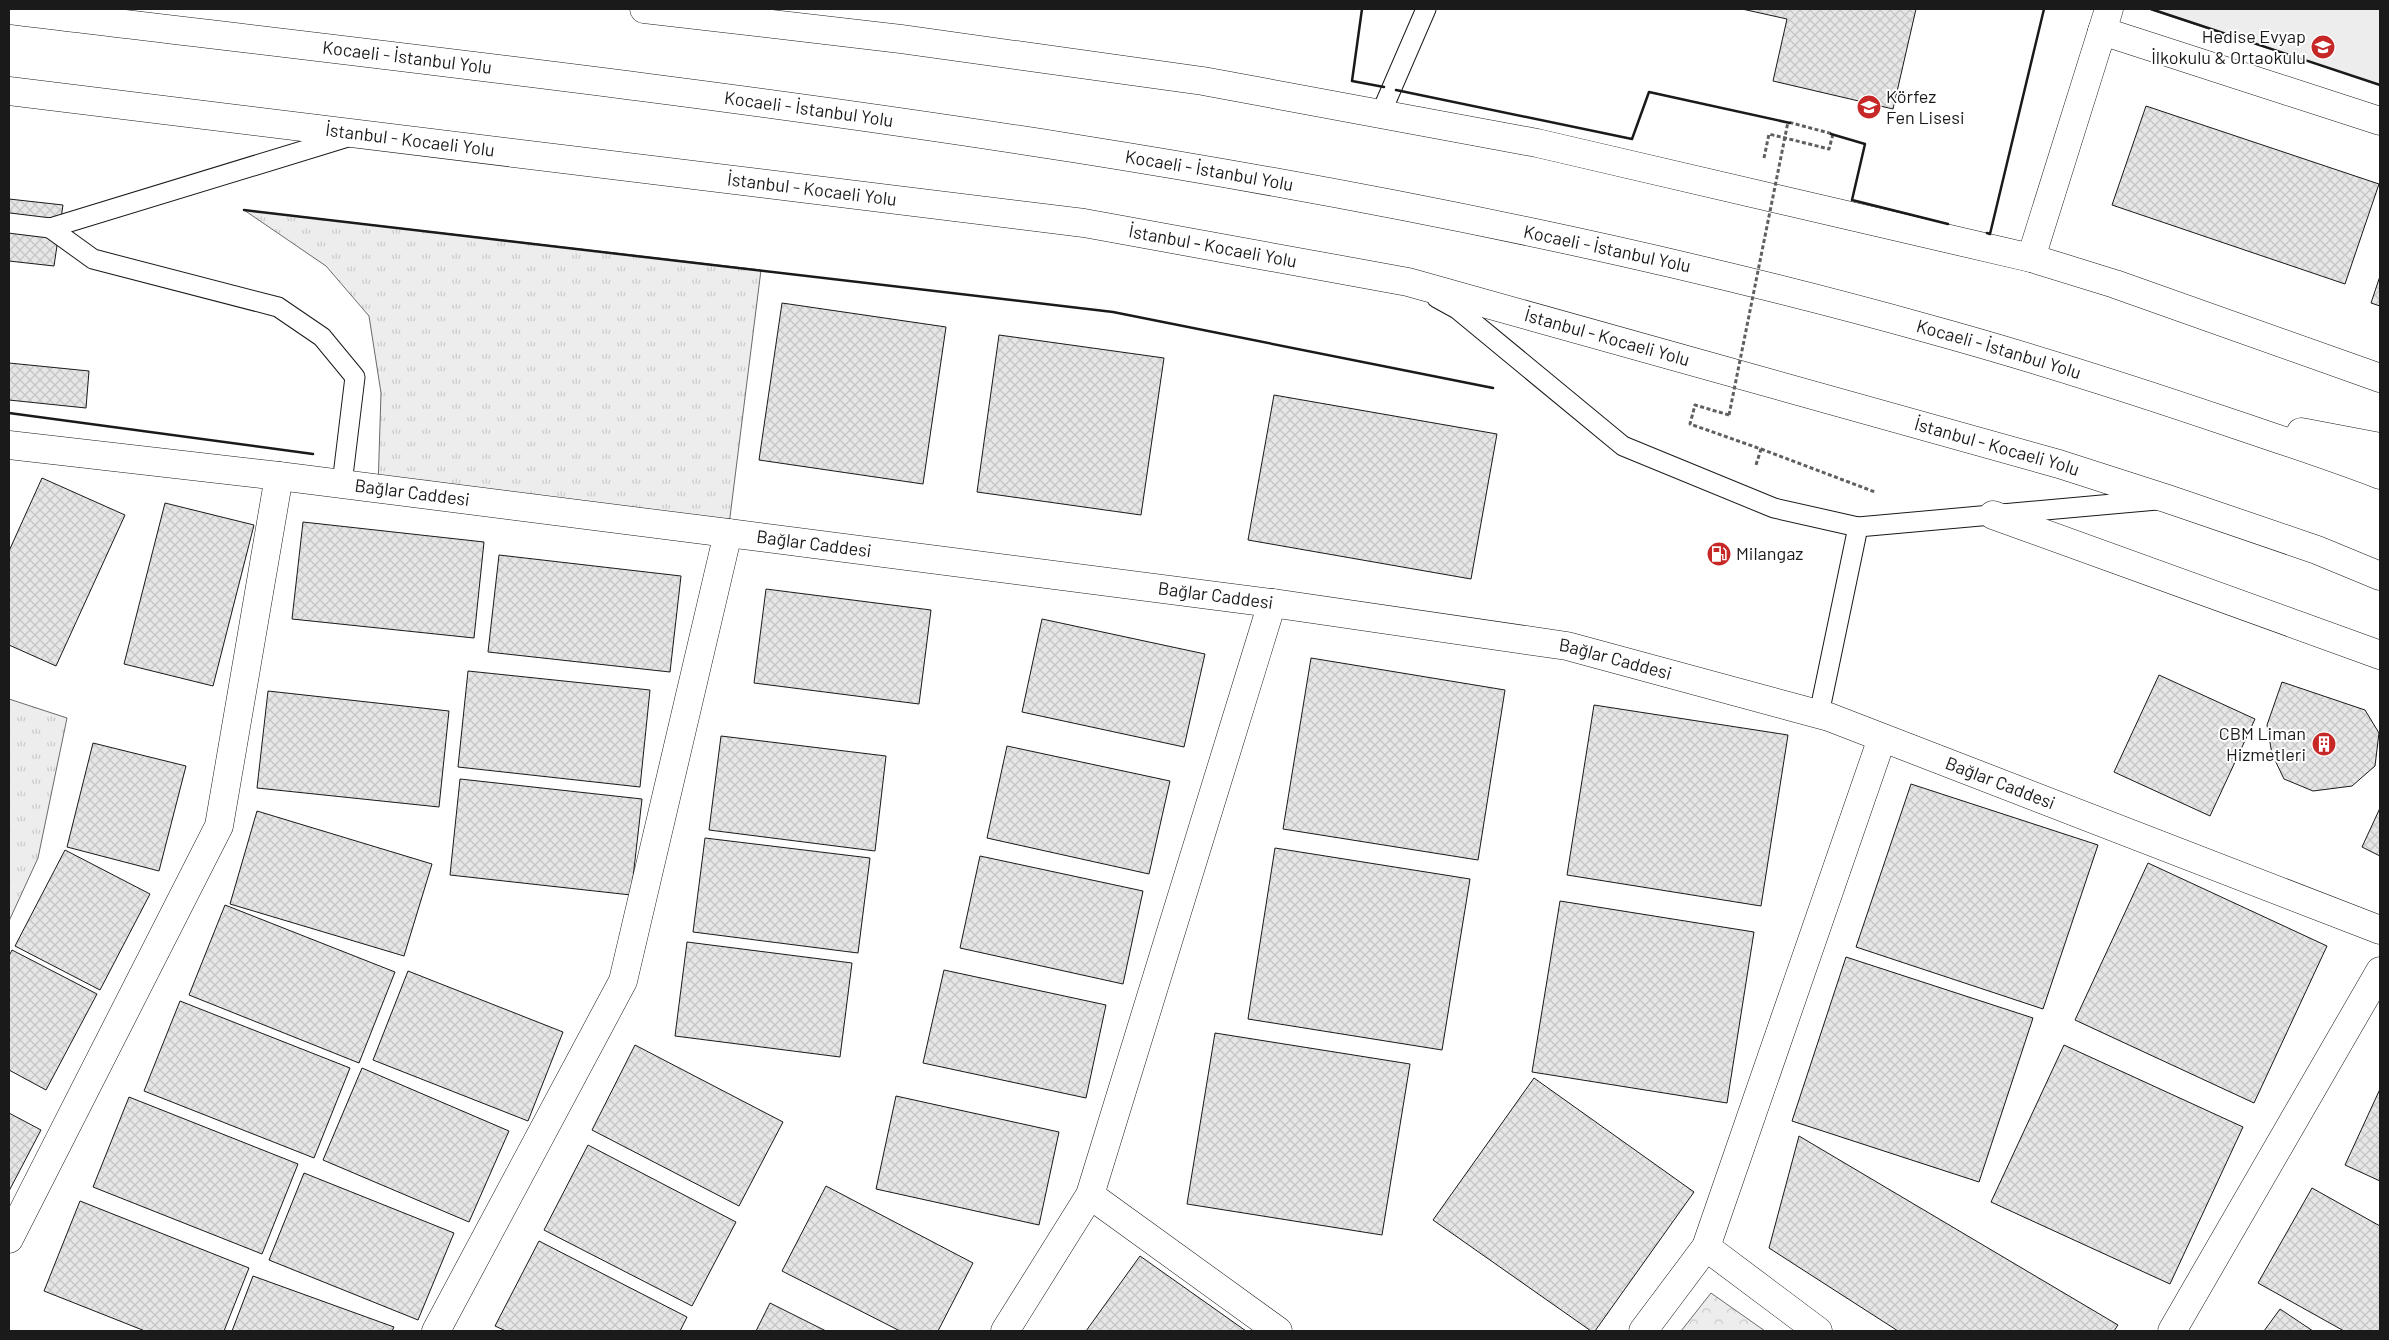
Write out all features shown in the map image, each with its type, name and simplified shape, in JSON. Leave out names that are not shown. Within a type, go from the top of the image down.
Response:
[{"type":"main road","points":[[644,9],[901,39],[1203,81],[1546,145],[2031,258],[2115,284],[2380,378]]},
{"type":"main road","name":"Kocaeli - İstanbul Yolu","points":[[9,10],[447,63],[906,123],[1296,185],[1609,247],[1827,300],[2051,362],[2380,475]]},
{"type":"main road","points":[[2031,258],[2106,20],[2380,121]]},
{"type":"main road","name":"İstanbul - Kocaeli Yolu","points":[[9,91],[1084,223],[1408,282],[2059,464],[2317,550],[2380,576]]},
{"type":"main road","points":[[2210,416],[2380,447]]},
{"type":"main road","name":"Bağlar Caddesi","points":[[10,449],[279,476],[728,532],[1272,603],[1566,646],[1819,714],[2380,930]]},
{"type":"main road","points":[[9,1239],[219,826],[279,476]]},
{"type":"main road","points":[[1994,515],[2380,655]]},
{"type":"main road","points":[[436,1331],[623,981],[728,532]]},
{"type":"main road","points":[[1005,1331],[1090,1195],[1272,603]]},
{"type":"main road","points":[[1643,1331],[1706,1247],[1882,738]]},
{"type":"main road","points":[[2172,1331],[2380,971]]},
{"type":"main road","points":[[1090,1195],[1278,1331]]},
{"type":"main road","points":[[1706,1247],[1818,1331]]},
{"type":"lane","points":[[1381,113],[1426,9]]},
{"type":"lane","points":[[9,223],[50,228],[357,134]]},
{"type":"lane","points":[[50,228],[93,259],[278,307],[322,337],[355,377],[342,484]]},
{"type":"lane","points":[[1408,282],[1457,309],[1623,446],[1774,508],[1858,527],[2168,499]]},
{"type":"lane","points":[[1819,714],[1858,527]]},
{"type":"path","points":[[1751,445],[1690,424],[1695,405],[1729,415],[1788,122],[1833,134],[1829,149],[1769,134]]},
{"type":"green space","points":[[244,210],[761,270],[728,533],[378,488],[381,393],[369,316],[326,266]]},
{"type":"green space","points":[[9,699],[67,718],[38,858],[9,921]]},
{"type":"green space","points":[[1711,1293],[1765,1331],[1681,1331]]},
{"type":"shaded area","name":"Hedise Evyap İlkokulu & Ortaokulu","points":[[2380,9],[2380,85],[2151,10]]},
{"type":"building","points":[[1742,9],[1916,9],[1893,109],[1773,81],[1787,19]]},
{"type":"building","points":[[2146,106],[2379,184],[2345,284],[2112,205]]},
{"type":"building","points":[[9,199],[63,205],[54,266],[9,261]]},
{"type":"building","points":[[2380,276],[2380,306],[2371,303]]},
{"type":"building","points":[[782,303],[946,327],[923,484],[759,460]]},
{"type":"building","points":[[999,335],[1164,358],[1141,515],[977,492]]},
{"type":"building","points":[[9,363],[89,371],[86,408],[9,400]]},
{"type":"building","points":[[1274,395],[1497,434],[1471,579],[1248,540]]},
{"type":"building","points":[[42,478],[125,515],[56,666],[9,645],[9,551]]},
{"type":"building","points":[[165,503],[254,525],[213,686],[124,664]]},
{"type":"building","points":[[303,522],[484,542],[474,638],[292,619]]},
{"type":"building","points":[[499,555],[681,576],[670,672],[488,652]]},
{"type":"building","points":[[766,589],[931,610],[919,704],[754,683]]},
{"type":"building","points":[[1042,619],[1205,654],[1184,747],[1022,712]]},
{"type":"building","points":[[1311,658],[1505,690],[1478,860],[1283,829]]},
{"type":"building","points":[[468,671],[650,690],[640,787],[458,767]]},
{"type":"building","points":[[2159,675],[2255,719],[2210,816],[2114,772]]},
{"type":"building","name":"CBM Liman Hizmetleri","points":[[2282,682],[2365,710],[2379,733],[2375,766],[2352,786],[2313,791],[2284,779],[2272,754],[2267,725]]},
{"type":"building","points":[[268,691],[449,711],[439,807],[257,788]]},
{"type":"building","points":[[1594,705],[1788,735],[1761,906],[1567,875]]},
{"type":"building","points":[[721,736],[886,756],[875,851],[709,830]]},
{"type":"building","points":[[93,743],[186,766],[159,871],[67,847]]},
{"type":"building","points":[[1007,746],[1170,781],[1149,874],[987,838]]},
{"type":"building","points":[[460,779],[642,799],[631,895],[450,875]]},
{"type":"building","points":[[1911,784],[2098,845],[2043,1009],[1856,947]]},
{"type":"building","points":[[2380,808],[2380,856],[2362,847]]},
{"type":"building","points":[[257,811],[432,864],[404,956],[230,904]]},
{"type":"building","points":[[705,838],[870,858],[858,953],[693,932]]},
{"type":"building","points":[[1275,848],[1470,879],[1442,1050],[1248,1019]]},
{"type":"building","points":[[65,850],[150,894],[100,990],[15,946]]},
{"type":"building","points":[[980,856],[1143,891],[1123,984],[960,948]]},
{"type":"building","points":[[2148,863],[2327,946],[2254,1103],[2075,1020]]},
{"type":"building","points":[[1560,901],[1754,932],[1727,1103],[1532,1072]]},
{"type":"building","points":[[225,905],[395,972],[359,1063],[189,995]]},
{"type":"building","points":[[687,942],[852,963],[840,1057],[675,1036]]},
{"type":"building","points":[[12,950],[97,994],[46,1090],[9,1070],[9,956]]},
{"type":"building","points":[[1846,957],[2033,1018],[1979,1182],[1792,1121]]},
{"type":"building","points":[[944,970],[1106,1005],[1086,1098],[923,1063]]},
{"type":"building","points":[[408,971],[563,1032],[528,1121],[373,1060]]},
{"type":"building","points":[[180,1001],[350,1068],[314,1158],[144,1091]]},
{"type":"building","points":[[1215,1033],[1410,1064],[1382,1235],[1187,1204]]},
{"type":"building","points":[[635,1045],[783,1122],[739,1206],[592,1130]]},
{"type":"building","points":[[2064,1045],[2243,1127],[2170,1284],[1991,1202]]},
{"type":"building","points":[[362,1068],[509,1131],[469,1222],[323,1160]]},
{"type":"building","points":[[1534,1078],[1694,1192],[1595,1331],[1591,1331],[1433,1220]]},
{"type":"building","points":[[2380,1089],[2380,1181],[2345,1165]]},
{"type":"building","points":[[896,1096],[1059,1132],[1039,1225],[876,1189]]},
{"type":"building","points":[[129,1097],[298,1164],[262,1254],[93,1187]]},
{"type":"building","points":[[9,1113],[41,1130],[9,1191]]},
{"type":"building","points":[[1799,1136],[2118,1325],[2114,1331],[1898,1331],[1769,1248]]},
{"type":"building","points":[[588,1145],[736,1222],[692,1306],[544,1230]]},
{"type":"building","points":[[304,1173],[454,1233],[418,1320],[269,1260]]},
{"type":"building","points":[[826,1186],[973,1263],[938,1331],[900,1331],[782,1271]]},
{"type":"building","points":[[2312,1188],[2380,1226],[2380,1331],[2344,1331],[2258,1283]]},
{"type":"building","points":[[80,1201],[249,1268],[224,1331],[145,1331],[44,1291]]},
{"type":"building","points":[[539,1241],[687,1317],[680,1331],[506,1331],[495,1326]]},
{"type":"building","points":[[1140,1256],[1246,1331],[1086,1331]]},
{"type":"building","points":[[253,1276],[394,1327],[392,1331],[232,1331]]},
{"type":"building","points":[[770,1303],[826,1331],[756,1331]]},
{"type":"building","points":[[2280,1309],[2313,1331],[2264,1331]]},
{"type":"wall","points":[[1362,9],[1352,81],[1384,87]]},
{"type":"wall","points":[[1987,233],[1990,234],[2044,9]]},
{"type":"wall","points":[[2151,9],[2380,85]]},
{"type":"wall","points":[[1396,90],[1632,139],[1649,92],[1790,123]]},
{"type":"wall","points":[[1831,134],[1865,144],[1852,200],[1948,224]]},
{"type":"wall","points":[[244,210],[1113,312],[1493,388]]},
{"type":"wall","points":[[9,413],[313,454]]},
{"type":"place","name":"Hedise Evyap İlkokulu & Ortaokulu","points":[[2323,47]]},
{"type":"place","name":"Körfez Fen Lisesi","points":[[1869,107]]},
{"type":"place","name":"Milangaz","points":[[1719,554]]},
{"type":"place","name":"CBM Liman Hizmetleri","points":[[2324,744]]}]
